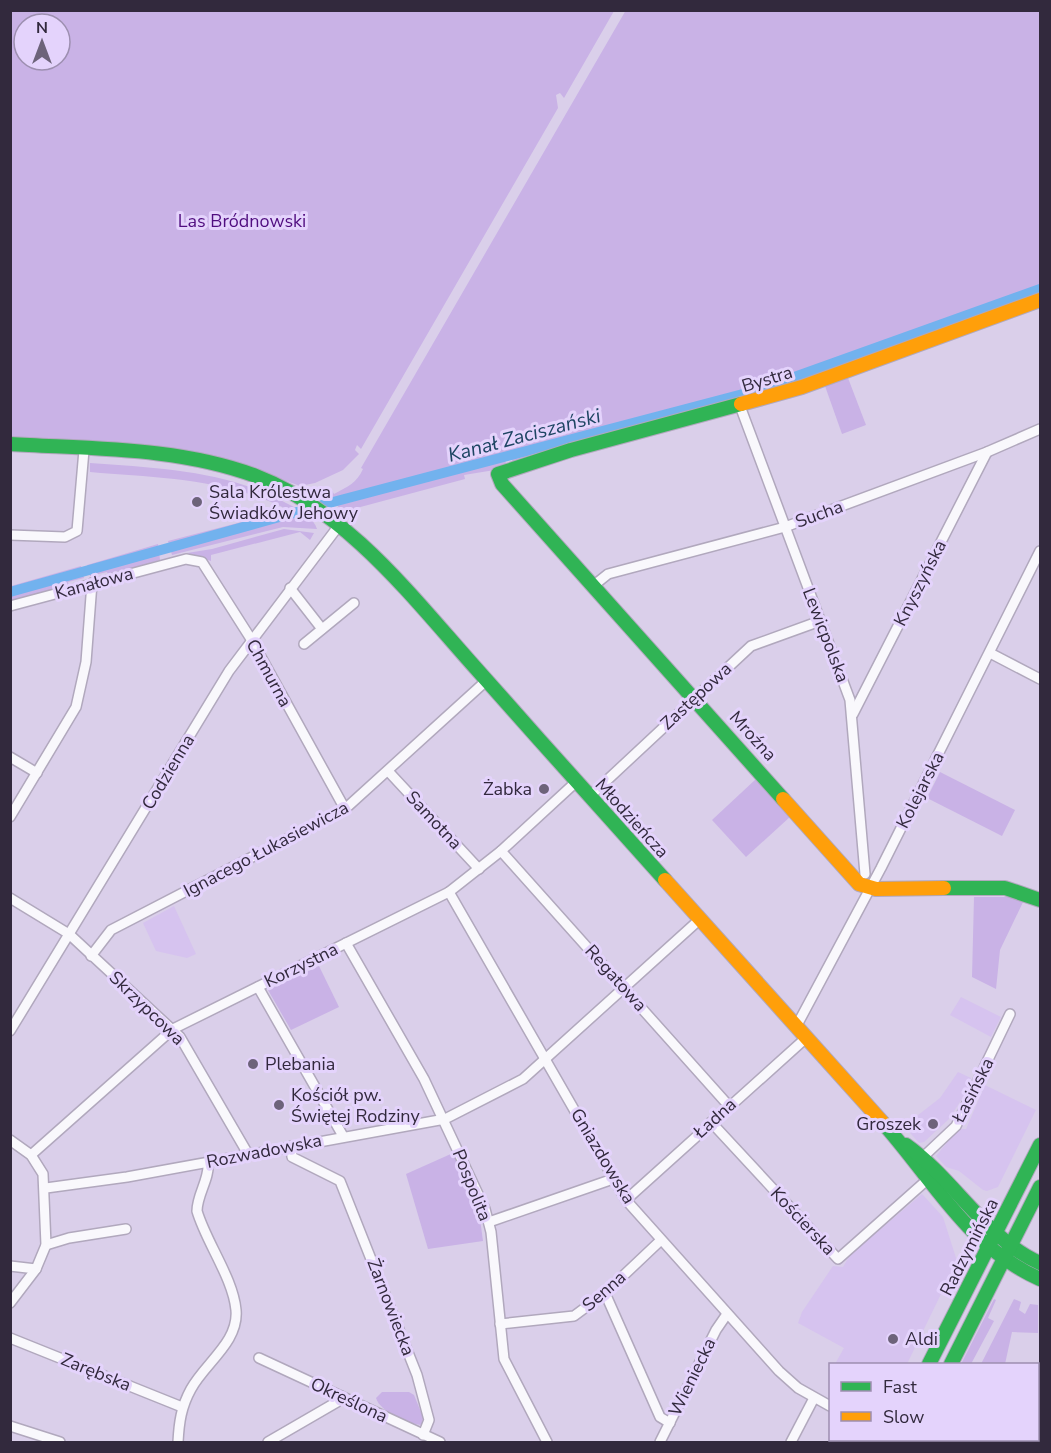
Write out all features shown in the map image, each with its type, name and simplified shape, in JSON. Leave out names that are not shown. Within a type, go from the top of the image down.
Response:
[{"type":"main road","name":"Bystra","points":[[498,474],[571,450],[740,406],[830,377],[1041,300]]},
{"type":"main road","name":"Młodzieńcza","points":[[10,444],[180,457],[214,463],[278,484],[314,504],[334,519],[486,681],[896,1138],[927,1180],[988,1248],[1015,1270],[1041,1280]]},
{"type":"main road","name":"Mroźna","points":[[498,474],[502,484],[859,884],[869,888]]},
{"type":"main road","points":[[869,888],[1005,888],[1020,891],[1041,900]]},
{"type":"main road","name":"Młodzieńcza","points":[[896,1138],[923,1157],[996,1233],[1026,1257],[1041,1263]]},
{"type":"main road","name":"Radzymińska","points":[[930,1363],[1041,1145]]},
{"type":"main road","name":"Radzymińska","points":[[952,1363],[1002,1260],[1041,1187]]},
{"type":"street","name":"Lewicpolska","points":[[740,406],[850,700],[865,874]]},
{"type":"street","name":"Sucha","points":[[593,586],[608,574],[785,527],[987,452],[1041,429]]},
{"type":"street","points":[[10,535],[65,537],[77,531],[84,450]]},
{"type":"street","name":"Knyszyńska","points":[[853,715],[987,452]]},
{"type":"street","name":"Codzienna","points":[[10,1031],[251,639],[290,588],[334,519]]},
{"type":"street","name":"Kolejarska","points":[[796,1027],[1041,551]]},
{"type":"street","name":"Chmurna","points":[[178,561],[197,559],[206,565],[251,639],[345,809]]},
{"type":"street","name":"Kanałowa","points":[[10,606],[178,561]]},
{"type":"street","points":[[10,817],[68,722],[81,690],[86,662],[92,583]]},
{"type":"street","points":[[290,588],[322,629]]},
{"type":"street","points":[[304,645],[354,603]]},
{"type":"street","name":"Zastępowa","points":[[589,797],[751,646],[820,621]]},
{"type":"street","points":[[990,653],[1041,679]]},
{"type":"street","name":"Ignacego Łukasiewicza","points":[[91,956],[111,930],[345,809],[486,681]]},
{"type":"street","points":[[10,757],[37,773]]},
{"type":"street","name":"Samotna","points":[[388,771],[479,869]]},
{"type":"street","name":"Korzystna","points":[[32,1155],[173,1029],[449,892],[501,851],[576,782]]},
{"type":"street","name":"Regatowa","points":[[501,851],[729,1106]]},
{"type":"street","name":"Gniazdowska","points":[[449,892],[546,1056],[626,1200],[779,1371],[814,1398],[829,1405]]},
{"type":"street","name":"Skrzypcowa","points":[[10,898],[69,934],[173,1029],[183,1040],[248,1154]]},
{"type":"street","name":"Rozwadowska","points":[[46,1188],[208,1162],[445,1119],[522,1079],[699,920]]},
{"type":"street","name":"Pospolita","points":[[346,944],[445,1119],[489,1222],[506,1365],[547,1443]]},
{"type":"street","points":[[258,987],[343,1136]]},
{"type":"street","name":"Łasińska","points":[[923,1157],[956,1126],[1010,1014]]},
{"type":"street","name":"Ładna","points":[[626,1200],[806,1038]]},
{"type":"street","name":"Kościerska","points":[[711,1122],[838,1259],[927,1180]]},
{"type":"street","points":[[10,1140],[32,1155],[43,1174],[46,1188],[46,1245],[36,1269],[10,1303]]},
{"type":"street","name":"Żarnowiecka","points":[[291,1146],[292,1157],[340,1181],[417,1375],[429,1420],[423,1435]]},
{"type":"street","points":[[178,1443],[182,1407],[192,1386],[234,1331],[236,1319],[234,1300],[197,1211],[198,1198],[207,1174],[208,1162]]},
{"type":"street","points":[[489,1222],[613,1179]]},
{"type":"street","points":[[46,1245],[69,1238],[126,1229]]},
{"type":"street","name":"Senna","points":[[500,1324],[574,1316],[604,1293],[661,1240]]},
{"type":"street","points":[[10,1266],[36,1269]]},
{"type":"street","points":[[604,1293],[660,1417],[670,1423]]},
{"type":"street","name":"Wieniecka","points":[[660,1443],[716,1330],[727,1314]]},
{"type":"street","name":"Zarębska","points":[[10,1338],[182,1407]]},
{"type":"street","name":"Określona","points":[[259,1358],[440,1443]]},
{"type":"street","points":[[268,1443],[337,1402],[341,1396]]},
{"type":"street","points":[[791,1443],[814,1398]]},
{"type":"street","points":[[10,1426],[60,1443]]},
{"type":"shaded area","points":[[174,906],[196,954],[187,958],[156,951],[143,923]]},
{"type":"shaded area","points":[[961,997],[1001,1017],[991,1037],[950,1015]]},
{"type":"shaded area","points":[[958,1072],[971,1078],[972,1083],[949,1119],[924,1142],[919,1143],[904,1126],[940,1098]]},
{"type":"shaded area","points":[[985,1085],[1036,1110],[998,1187],[987,1191],[959,1171],[946,1167],[936,1156],[958,1129],[966,1129]]},
{"type":"shaded area","points":[[922,1194],[943,1217],[957,1261],[907,1363],[836,1363],[844,1348],[798,1323],[802,1312],[833,1266],[843,1267],[850,1255]]},
{"type":"green space","points":[[626,10],[1040,11],[1040,287],[764,387],[332,501],[320,493],[330,487],[334,494],[351,484],[361,474],[363,469],[361,468]]},
{"type":"green space","name":"Las Bródnowski","points":[[10,11],[614,11],[564,98],[560,93],[556,95],[558,108],[361,449],[357,445],[355,450],[359,454],[343,470],[315,483],[300,486],[251,468],[199,454],[11,439]]},
{"type":"green space","points":[[1040,290],[1040,296],[773,391],[771,387]]},
{"type":"green space","points":[[848,378],[866,425],[842,434],[825,386]]},
{"type":"green space","points":[[765,389],[767,393],[583,444],[581,439],[529,454],[531,461],[514,466],[511,457]]},
{"type":"green space","points":[[505,459],[507,468],[464,475],[465,479],[353,509],[348,515],[335,504]]},
{"type":"green space","points":[[90,463],[166,469],[215,477],[263,492],[300,510],[312,520],[317,529],[283,527],[172,555],[168,541],[288,510],[264,499],[216,485],[166,478],[90,472]]},
{"type":"green space","points":[[284,529],[314,533],[310,540],[300,532],[211,555],[211,561],[187,553],[212,549]]},
{"type":"green space","points":[[158,544],[160,560],[108,575],[107,572],[90,576],[87,565]]},
{"type":"green space","points":[[81,566],[84,578],[68,582],[69,585],[11,601],[11,586]]},
{"type":"green space","points":[[940,772],[1015,810],[1002,836],[927,798]]},
{"type":"green space","points":[[756,779],[791,816],[746,857],[712,820]]},
{"type":"green space","points":[[974,897],[1017,897],[1024,900],[1000,950],[996,989],[972,977]]},
{"type":"green space","points":[[319,966],[339,1007],[291,1030],[268,990]]},
{"type":"green space","points":[[453,1153],[480,1219],[483,1241],[428,1249],[406,1174]]},
{"type":"green space","points":[[994,1299],[996,1300],[988,1318],[994,1321],[972,1363],[962,1363]]},
{"type":"green space","points":[[1014,1299],[1021,1302],[1019,1310],[1025,1314],[1030,1304],[1038,1305],[1038,1333],[1012,1332],[1005,1363],[982,1363]]},
{"type":"green space","points":[[382,1392],[409,1392],[414,1395],[423,1417],[422,1425],[403,1420],[383,1408],[376,1398]]},
{"type":"waterway","name":"Kanał Zaciszański","points":[[10,592],[333,502],[758,390],[1040,289]]},
{"type":"traffic: fast","points":[[741,404],[571,450],[498,474],[502,484],[783,799]]},
{"type":"traffic: fast","points":[[10,444],[134,451],[196,459],[256,476],[290,492],[322,512],[351,535],[406,589],[665,880]]},
{"type":"traffic: fast","points":[[944,888],[1005,888],[1040,900]]},
{"type":"traffic: fast","points":[[883,1123],[953,1210],[972,1230],[992,1249],[1040,1279]]},
{"type":"traffic: fast","points":[[906,1145],[939,1174],[1004,1240],[1021,1253],[1040,1263]]},
{"type":"traffic: fast","points":[[930,1363],[1040,1145]]},
{"type":"traffic: fast","points":[[952,1363],[1040,1187]]},
{"type":"traffic: slow","points":[[741,404],[802,387],[1040,300]]},
{"type":"traffic: slow","points":[[783,799],[859,884],[876,889],[944,888]]},
{"type":"traffic: slow","points":[[665,880],[883,1123]]},
{"type":"place","name":"Sala Królestwa Świadków Jehowy","points":[[197,502]]},
{"type":"place","name":"Żabka","points":[[544,789]]},
{"type":"place","name":"Plebania","points":[[253,1064]]},
{"type":"place","name":"Kościół pw. Świętej Rodziny","points":[[279,1105]]},
{"type":"place","name":"Groszek","points":[[933,1124]]},
{"type":"place","name":"Aldi","points":[[893,1339]]}]
